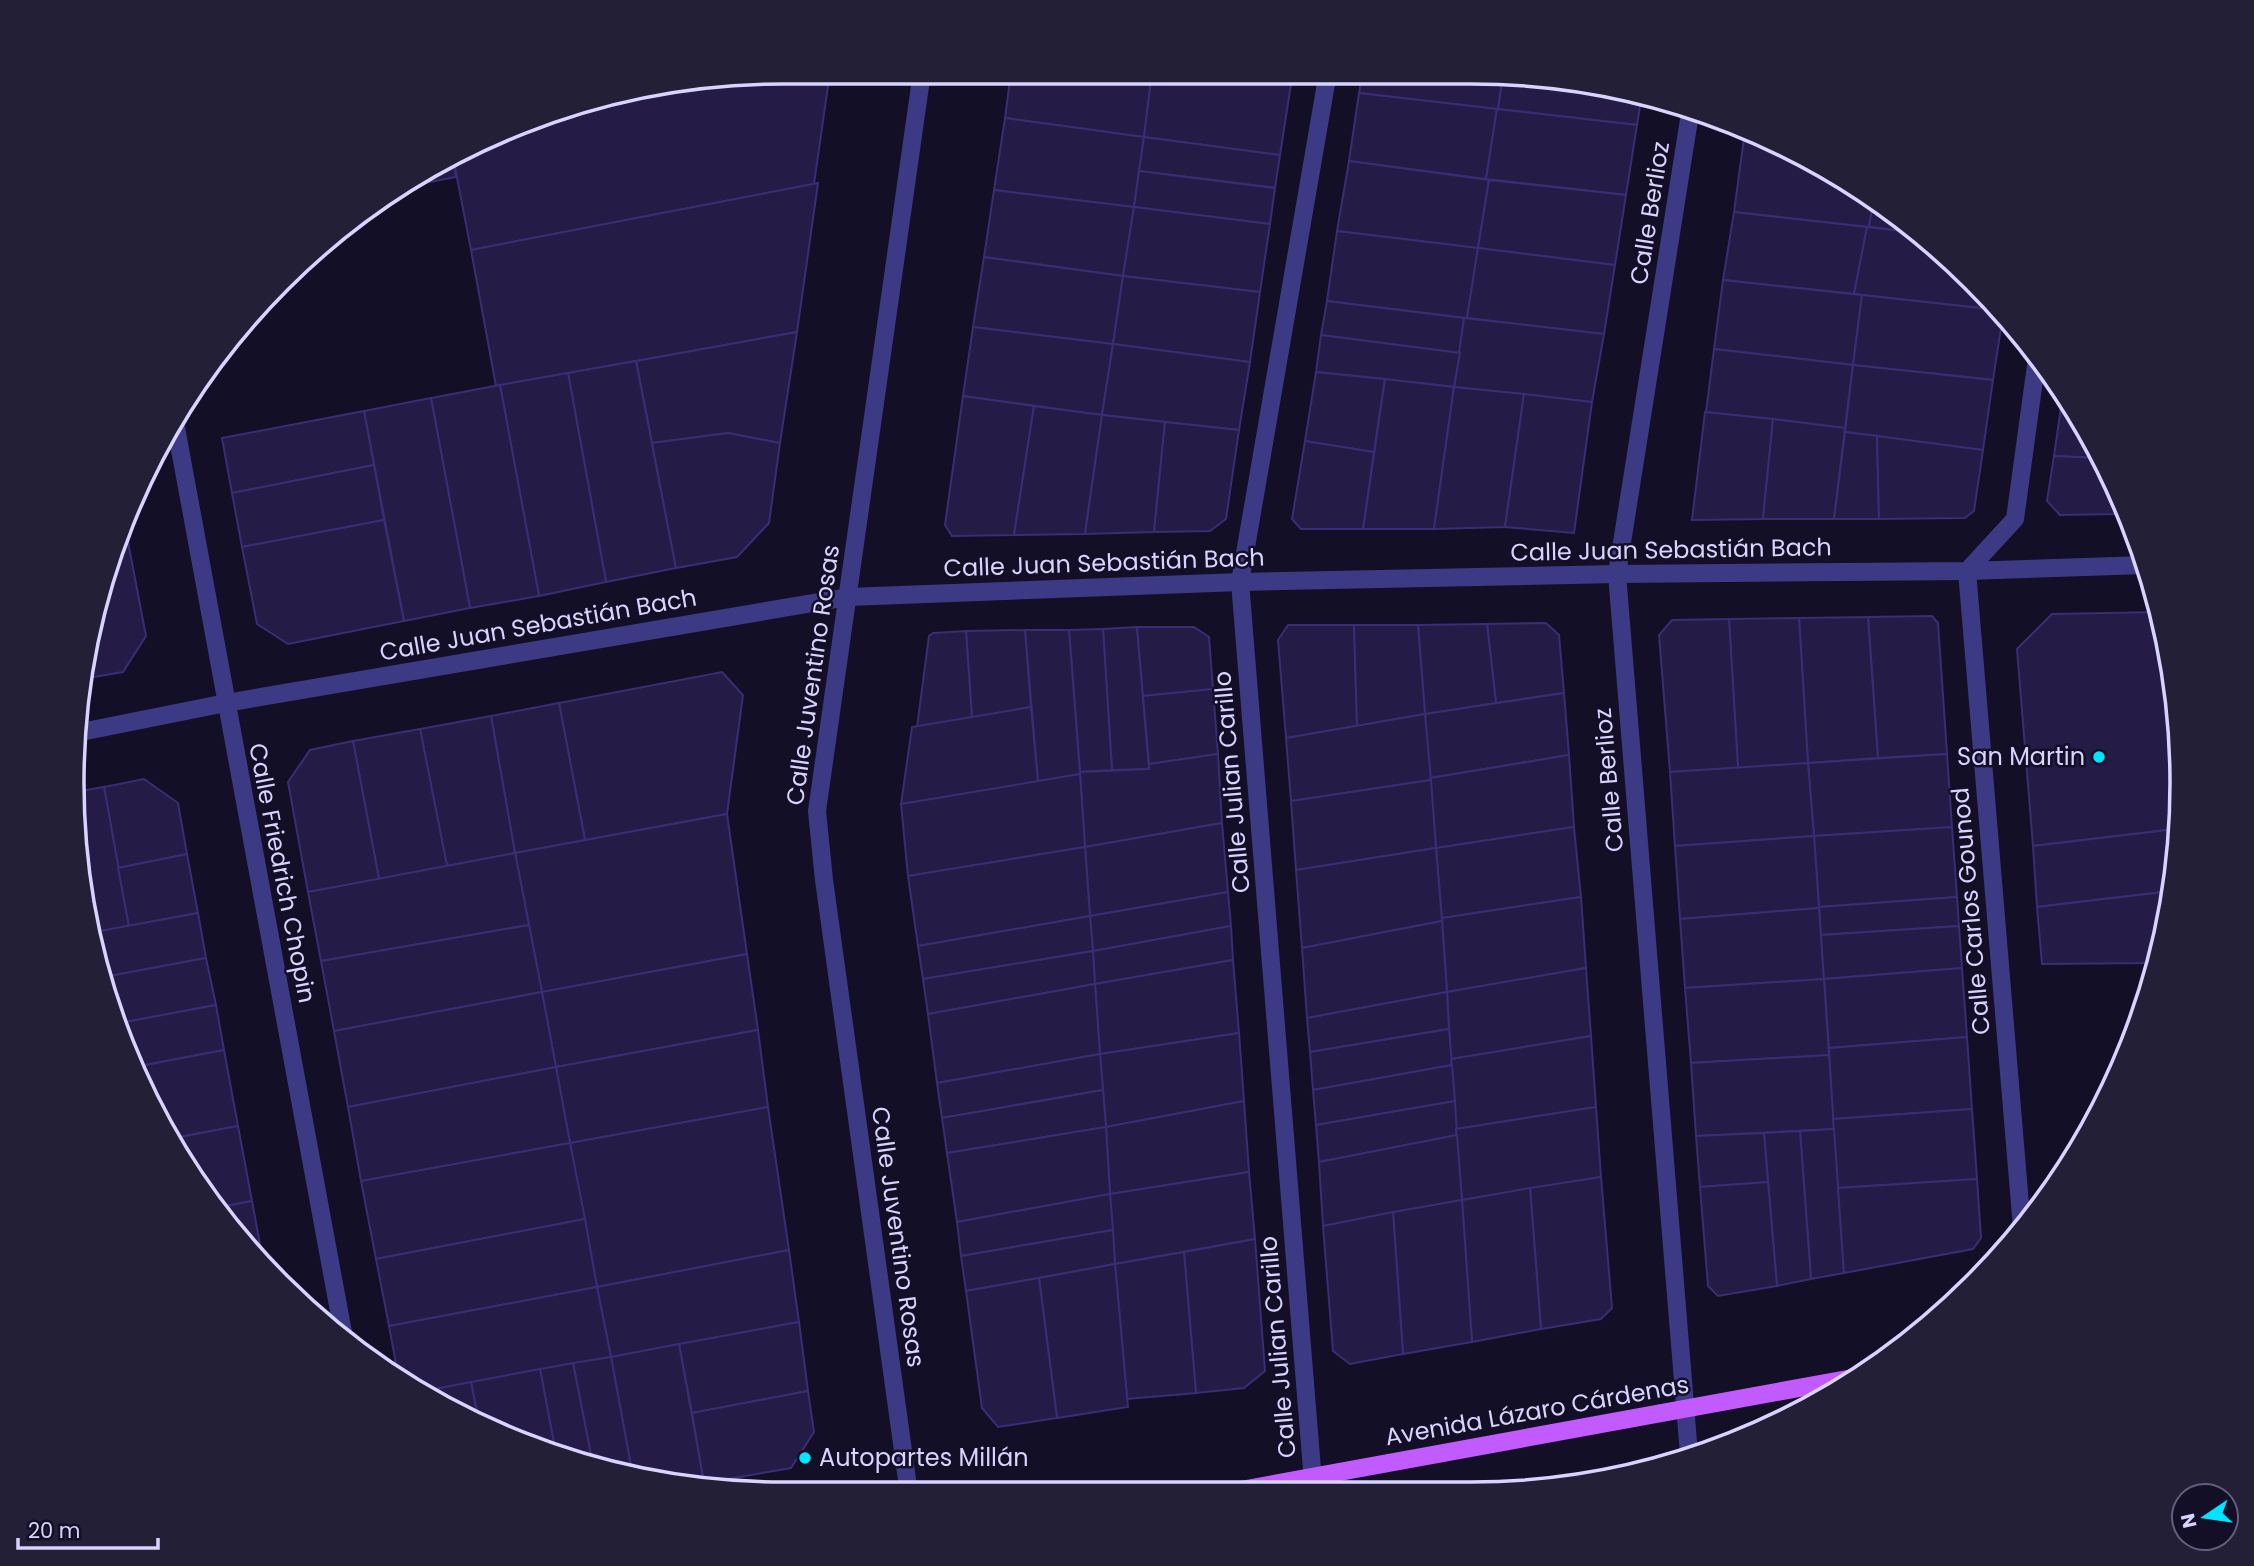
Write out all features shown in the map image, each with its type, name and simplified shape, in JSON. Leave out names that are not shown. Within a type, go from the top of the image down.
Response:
[{"type":"main road","name":"Avenida Lázaro Cárdenas","points":[[1333,1482],[1686,1409],[1829,1383]]},
{"type":"street","name":"Calle Juventino Rosas","points":[[907,1482],[817,811],[920,84]]},
{"type":"street","name":"Calle Julian Carillo","points":[[1314,1482],[1240,582],[1326,84]]},
{"type":"street","name":"Calle Berlioz","points":[[1689,119],[1617,574],[1689,1447]]},
{"type":"street","points":[[1968,571],[2015,519],[2036,372]]},
{"type":"street","name":"Calle Friedrich Chopin","points":[[177,435],[342,1325]]},
{"type":"street","name":"Calle Juan Sebastián Bach","points":[[86,731],[226,703],[848,597],[1240,582],[1617,574],[1968,571],[2135,565]]},
{"type":"street","name":"Calle Carlos Gounod","points":[[1968,571],[2021,1215]]},
{"type":"building","points":[[828,84],[814,184],[471,250],[455,166],[474,156],[558,121],[647,97],[737,85]]},
{"type":"building","points":[[1009,84],[1151,84],[1144,137],[1005,118]]},
{"type":"building","points":[[1151,84],[1291,84],[1280,155],[1144,137]]},
{"type":"building","points":[[1361,84],[1502,85],[1498,109],[1359,93]]},
{"type":"building","points":[[1502,85],[1562,90],[1640,105],[1637,125],[1498,109]]},
{"type":"building","points":[[1359,93],[1497,109],[1486,179],[1349,161]]},
{"type":"building","points":[[1497,109],[1637,125],[1626,195],[1486,179]]},
{"type":"building","points":[[1005,118],[1144,137],[1134,207],[994,190]]},
{"type":"building","points":[[1144,137],[1280,155],[1275,188],[1139,171]]},
{"type":"building","points":[[1744,140],[1821,178],[1872,211],[1869,227],[1734,212]]},
{"type":"building","points":[[1349,161],[1489,180],[1478,248],[1337,231]]},
{"type":"building","points":[[454,167],[456,177],[425,183]]},
{"type":"building","points":[[1139,171],[1275,188],[1270,224],[1134,207]]},
{"type":"building","points":[[1489,180],[1626,195],[1615,265],[1478,248]]},
{"type":"building","points":[[818,183],[797,332],[496,386],[471,250]]},
{"type":"building","points":[[994,190],[1134,207],[1123,276],[984,257]]},
{"type":"building","points":[[1134,207],[1270,224],[1260,292],[1123,276]]},
{"type":"building","points":[[1872,211],[1900,231],[1869,227]]},
{"type":"building","points":[[1734,212],[1867,227],[1854,294],[1723,280]]},
{"type":"building","points":[[1867,227],[1900,231],[1932,257],[1984,308],[1854,294]]},
{"type":"building","points":[[1337,231],[1478,248],[1467,318],[1327,301]]},
{"type":"building","points":[[1478,248],[1615,265],[1604,334],[1467,318]]},
{"type":"building","points":[[984,257],[1123,276],[1113,344],[973,327]]},
{"type":"building","points":[[1123,276],[1260,292],[1250,362],[1113,344]]},
{"type":"building","points":[[1723,280],[1862,295],[1853,365],[1714,349]]},
{"type":"building","points":[[1862,295],[1984,308],[2001,327],[1993,380],[1853,365]]},
{"type":"building","points":[[1327,301],[1464,318],[1460,353],[1321,335]]},
{"type":"building","points":[[1464,318],[1604,334],[1592,402],[1454,387]]},
{"type":"building","points":[[973,327],[1113,344],[1102,415],[963,396]]},
{"type":"building","points":[[797,332],[780,443],[728,433],[652,443],[636,361]]},
{"type":"building","points":[[1321,335],[1460,353],[1454,387],[1316,372]]},
{"type":"building","points":[[1113,344],[1250,362],[1239,430],[1102,415]]},
{"type":"building","points":[[1714,349],[1853,365],[1845,428],[1706,412]]},
{"type":"building","points":[[636,361],[676,568],[606,582],[568,373]]},
{"type":"building","points":[[1853,365],[1993,380],[1983,450],[1845,432]]},
{"type":"building","points":[[1316,372],[1385,379],[1374,452],[1305,441]]},
{"type":"building","points":[[568,373],[606,582],[539,596],[500,385]]},
{"type":"building","points":[[1385,379],[1454,387],[1434,529],[1363,529]]},
{"type":"building","points":[[500,385],[539,596],[470,608],[431,398]]},
{"type":"building","points":[[1454,387],[1524,394],[1505,527],[1434,529]]},
{"type":"building","points":[[1524,394],[1592,402],[1574,533],[1505,527]]},
{"type":"building","points":[[963,396],[1034,406],[1014,535],[952,536],[945,525]]},
{"type":"building","points":[[431,398],[470,608],[404,621],[364,411]]},
{"type":"building","points":[[1034,406],[1102,415],[1085,534],[1014,535]]},
{"type":"building","points":[[2061,409],[2089,458],[2054,456]]},
{"type":"building","points":[[364,411],[374,465],[232,493],[222,438]]},
{"type":"building","points":[[1705,412],[1773,419],[1763,519],[1692,520]]},
{"type":"building","points":[[1102,415],[1165,422],[1154,532],[1085,534]]},
{"type":"building","points":[[1773,419],[1845,428],[1834,519],[1763,519]]},
{"type":"building","points":[[1165,422],[1239,430],[1226,519],[1210,531],[1154,532]]},
{"type":"building","points":[[1845,432],[1877,436],[1879,519],[1834,519]]},
{"type":"building","points":[[728,433],[780,443],[769,523],[737,557],[676,568],[652,443]]},
{"type":"building","points":[[1877,436],[1983,450],[1974,511],[1965,518],[1879,519]]},
{"type":"building","points":[[1305,441],[1374,452],[1363,529],[1301,529],[1292,519]]},
{"type":"building","points":[[2054,456],[2089,458],[2116,514],[2060,515],[2047,501]]},
{"type":"building","points":[[374,465],[384,520],[242,547],[232,493]]},
{"type":"building","points":[[384,520],[404,621],[288,644],[257,624],[242,547]]},
{"type":"building","points":[[128,540],[146,636],[123,672],[92,677],[108,602]]},
{"type":"building","name":"San Martin","points":[[2148,612],[2157,647],[2169,737],[2169,830],[2033,846],[2017,649],[2052,614]]},
{"type":"building","points":[[1932,616],[1938,623],[1947,754],[1878,758],[1868,617]]},
{"type":"building","points":[[1868,617],[1878,758],[1808,763],[1799,618]]},
{"type":"building","points":[[1799,618],[1808,763],[1738,768],[1729,619]]},
{"type":"building","points":[[1729,619],[1738,768],[1670,772],[1659,635],[1672,620]]},
{"type":"building","points":[[1546,623],[1559,635],[1564,693],[1496,703],[1487,624]]},
{"type":"building","points":[[1487,624],[1496,703],[1425,714],[1418,625]]},
{"type":"building","points":[[1288,625],[1354,625],[1357,726],[1286,738],[1278,640]]},
{"type":"building","points":[[1354,625],[1418,625],[1425,714],[1357,726]]},
{"type":"building","points":[[1137,627],[1149,769],[1112,770],[1103,629]]},
{"type":"building","points":[[1137,627],[1194,627],[1209,637],[1213,689],[1143,696]]},
{"type":"building","points":[[1103,629],[1112,770],[1080,772],[1069,630]]},
{"type":"building","points":[[1025,630],[1069,630],[1080,774],[1038,782]]},
{"type":"building","points":[[1025,630],[1031,707],[972,718],[966,631]]},
{"type":"building","points":[[966,631],[972,718],[917,727],[929,636],[933,633]]},
{"type":"building","points":[[722,672],[743,695],[727,814],[585,840],[559,703]]},
{"type":"building","points":[[1213,689],[1218,754],[1149,764],[1143,696]]},
{"type":"building","points":[[1564,693],[1569,755],[1430,778],[1425,714]]},
{"type":"building","points":[[559,703],[585,840],[515,853],[491,716]]},
{"type":"building","points":[[1031,707],[1038,782],[901,804],[912,727]]},
{"type":"building","points":[[1425,714],[1431,780],[1291,801],[1286,738]]},
{"type":"building","points":[[491,716],[515,853],[447,866],[420,729]]},
{"type":"building","points":[[420,729],[447,866],[379,879],[353,741]]},
{"type":"building","points":[[353,741],[379,879],[308,892],[288,782],[310,750]]},
{"type":"building","points":[[1218,754],[1222,823],[1085,847],[1080,772],[1149,769],[1149,764]]},
{"type":"building","points":[[1947,754],[1952,827],[1814,836],[1808,763]]},
{"type":"building","points":[[1569,755],[1574,827],[1436,848],[1430,778]]},
{"type":"building","points":[[1808,763],[1814,836],[1675,846],[1670,772]]},
{"type":"building","points":[[1080,774],[1085,847],[908,876],[901,804]]},
{"type":"building","points":[[144,779],[178,803],[187,854],[118,868],[104,787]]},
{"type":"building","points":[[1431,780],[1436,848],[1296,870],[1291,801]]},
{"type":"building","points":[[104,787],[129,926],[100,931],[90,874],[84,790]]},
{"type":"building","points":[[727,814],[747,954],[542,992],[515,853]]},
{"type":"building","points":[[1222,823],[1228,892],[1090,916],[1085,847]]},
{"type":"building","points":[[1574,827],[1581,897],[1442,918],[1436,848]]},
{"type":"building","points":[[1952,827],[1957,897],[1819,907],[1814,836]]},
{"type":"building","points":[[2169,830],[2161,892],[2037,907],[2033,846]]},
{"type":"building","points":[[1814,836],[1819,908],[1680,919],[1675,846]]},
{"type":"building","points":[[1085,847],[1090,916],[918,946],[908,876]]},
{"type":"building","points":[[1436,848],[1442,921],[1302,948],[1296,870]]},
{"type":"building","points":[[515,853],[529,925],[321,961],[308,892]]},
{"type":"building","points":[[187,854],[198,913],[129,926],[118,868]]},
{"type":"building","points":[[1228,892],[1231,926],[1093,951],[1090,916]]},
{"type":"building","points":[[2161,892],[2146,963],[2042,964],[2037,907]]},
{"type":"building","points":[[1581,897],[1586,968],[1447,992],[1442,918]]},
{"type":"building","points":[[1957,897],[1959,926],[1821,935],[1819,907]]},
{"type":"building","points":[[1819,908],[1824,979],[1685,988],[1680,919]]},
{"type":"building","points":[[198,913],[206,958],[111,976],[100,931]]},
{"type":"building","points":[[1090,916],[1093,951],[923,979],[918,946]]},
{"type":"building","points":[[1442,921],[1447,992],[1307,1018],[1302,948]]},
{"type":"building","points":[[529,925],[542,992],[334,1031],[321,961]]},
{"type":"building","points":[[1231,926],[1233,960],[1095,984],[1093,951]]},
{"type":"building","points":[[1959,926],[1962,968],[1824,979],[1821,935]]},
{"type":"building","points":[[1093,951],[1095,984],[928,1014],[923,979]]},
{"type":"building","points":[[747,954],[758,1030],[556,1067],[542,992]]},
{"type":"building","points":[[206,958],[216,1005],[126,1022],[111,976]]},
{"type":"building","points":[[1233,960],[1239,1033],[1100,1054],[1095,984]]},
{"type":"building","points":[[1586,968],[1591,1036],[1451,1059],[1447,992]]},
{"type":"building","points":[[1962,968],[1967,1037],[1829,1048],[1824,979]]},
{"type":"building","points":[[1824,979],[1829,1055],[1691,1063],[1685,988]]},
{"type":"building","points":[[1095,984],[1100,1054],[937,1083],[928,1014]]},
{"type":"building","points":[[542,992],[556,1067],[348,1107],[334,1031]]},
{"type":"building","points":[[1447,992],[1449,1029],[1310,1052],[1307,1018]]},
{"type":"building","points":[[216,1005],[224,1050],[144,1065],[126,1022]]},
{"type":"building","points":[[1449,1029],[1452,1065],[1313,1090],[1310,1052]]},
{"type":"building","points":[[758,1030],[768,1107],[570,1143],[556,1067]]},
{"type":"building","points":[[1239,1033],[1244,1101],[1106,1127],[1100,1054]]},
{"type":"building","points":[[1591,1036],[1596,1107],[1456,1129],[1451,1059]]},
{"type":"building","points":[[1967,1037],[1972,1109],[1833,1119],[1829,1048]]},
{"type":"building","points":[[224,1050],[238,1126],[181,1137],[144,1065]]},
{"type":"building","points":[[1100,1054],[1103,1090],[942,1118],[937,1083]]},
{"type":"building","points":[[1829,1055],[1834,1129],[1696,1136],[1691,1063]]},
{"type":"building","points":[[1452,1065],[1455,1101],[1316,1125],[1313,1090]]},
{"type":"building","points":[[556,1067],[570,1143],[361,1181],[348,1107]]},
{"type":"building","points":[[1103,1090],[1106,1127],[947,1153],[942,1118]]},
{"type":"building","points":[[1244,1101],[1249,1172],[1110,1194],[1106,1127]]},
{"type":"building","points":[[1455,1101],[1457,1135],[1319,1162],[1316,1125]]},
{"type":"building","points":[[768,1107],[789,1250],[597,1287],[570,1143]]},
{"type":"building","points":[[1596,1107],[1601,1177],[1462,1200],[1456,1129]]},
{"type":"building","points":[[1972,1109],[1977,1179],[1838,1188],[1833,1119]]},
{"type":"building","points":[[238,1126],[252,1201],[226,1206],[181,1137]]},
{"type":"building","points":[[1106,1127],[1110,1194],[957,1222],[947,1153]]},
{"type":"building","points":[[1834,1129],[1844,1273],[1811,1279],[1800,1131]]},
{"type":"building","points":[[1800,1131],[1811,1279],[1777,1286],[1764,1133]]},
{"type":"building","points":[[1764,1133],[1768,1182],[1700,1187],[1696,1136]]},
{"type":"building","points":[[1457,1135],[1462,1200],[1323,1226],[1319,1162]]},
{"type":"building","points":[[570,1143],[585,1219],[376,1259],[361,1181]]},
{"type":"building","points":[[1249,1172],[1255,1239],[1115,1264],[1110,1194]]},
{"type":"building","points":[[1601,1177],[1612,1308],[1601,1319],[1541,1329],[1530,1188]]},
{"type":"building","points":[[1977,1179],[1981,1238],[1973,1249],[1844,1273],[1838,1188]]},
{"type":"building","points":[[1768,1182],[1777,1286],[1718,1296],[1708,1286],[1700,1187]]},
{"type":"building","points":[[1530,1188],[1541,1329],[1472,1342],[1462,1200]]},
{"type":"building","points":[[1110,1194],[1113,1230],[961,1256],[957,1222]]},
{"type":"building","points":[[1462,1200],[1472,1342],[1403,1354],[1393,1212]]},
{"type":"building","points":[[252,1201],[261,1248],[257,1244],[226,1206]]},
{"type":"building","points":[[1393,1212],[1403,1354],[1350,1364],[1333,1351],[1323,1226]]},
{"type":"building","points":[[585,1219],[597,1287],[389,1326],[376,1259]]},
{"type":"building","points":[[1113,1230],[1115,1264],[966,1291],[961,1256]]},
{"type":"building","points":[[1255,1239],[1265,1371],[1244,1388],[1196,1393],[1184,1252]]},
{"type":"building","points":[[789,1250],[799,1322],[611,1357],[597,1287]]},
{"type":"building","points":[[1184,1252],[1196,1393],[1127,1399],[1115,1264]]},
{"type":"building","points":[[1115,1264],[1128,1407],[1057,1418],[1039,1278]]},
{"type":"building","points":[[1039,1278],[1057,1418],[998,1427],[982,1408],[966,1291]]},
{"type":"building","points":[[597,1287],[611,1357],[435,1389],[396,1365],[389,1326]]},
{"type":"building","points":[[799,1322],[808,1391],[692,1413],[679,1344]]},
{"type":"building","points":[[679,1344],[703,1477],[631,1465],[611,1357]]},
{"type":"building","points":[[611,1357],[631,1465],[591,1455],[573,1363]]},
{"type":"building","points":[[573,1363],[591,1455],[554,1443],[540,1369]]},
{"type":"building","points":[[540,1369],[554,1443],[477,1411],[471,1382]]},
{"type":"building","points":[[471,1382],[477,1411],[474,1410],[435,1389]]},
{"type":"building","points":[[808,1391],[814,1432],[791,1468],[724,1480],[703,1477],[692,1413]]},
{"type":"place","name":"San Martin","points":[[2099,757]]},
{"type":"place","name":"Autopartes Millán","points":[[805,1458]]}]
